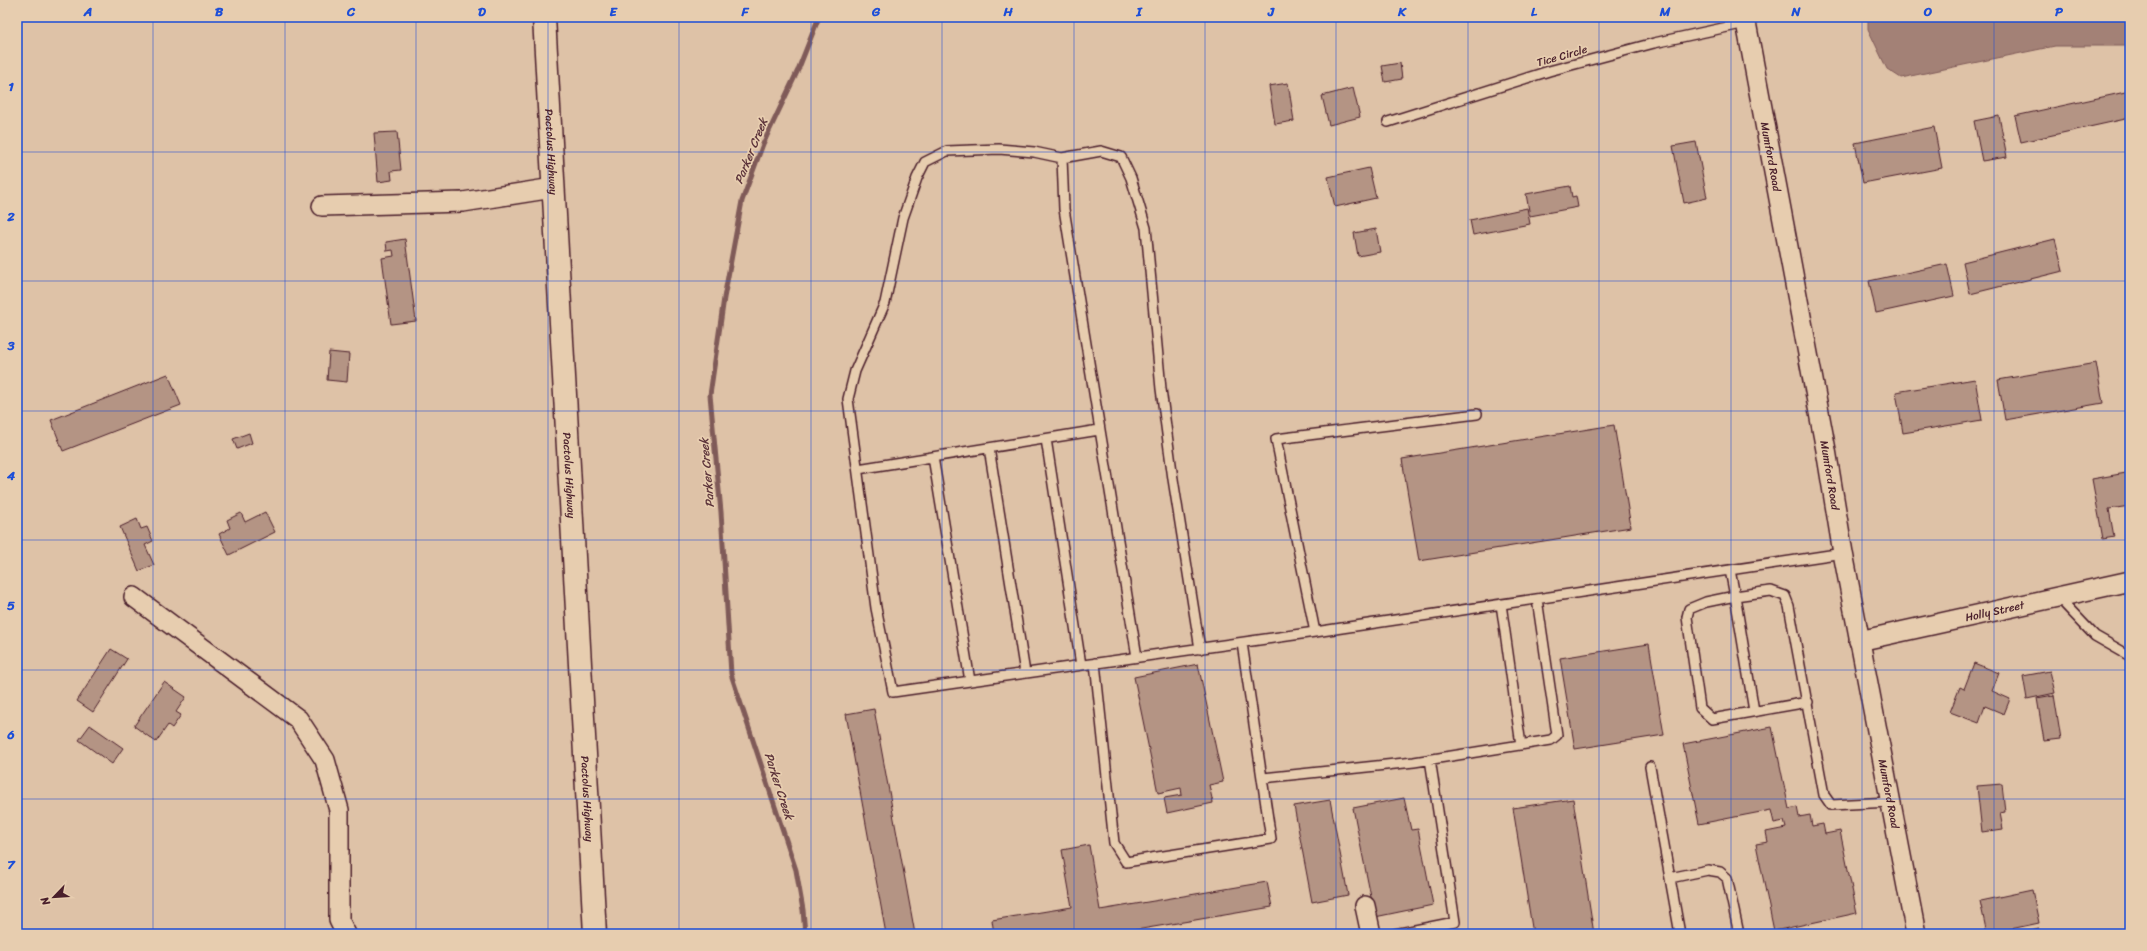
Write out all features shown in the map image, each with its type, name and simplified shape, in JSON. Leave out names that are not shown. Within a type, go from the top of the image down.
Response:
[{"type":"main road","name":"Pactolus Highway","points":[[544,17],[594,934]]},
{"type":"street","name":"Mumford Road","points":[[1745,20],[1826,450],[1859,641],[1916,934]]},
{"type":"street","points":[[322,206],[463,202],[553,188]]},
{"type":"street","name":"Holly Street","points":[[1859,641],[2130,581]]},
{"type":"street","points":[[134,597],[298,719],[325,760],[339,810],[339,920],[346,934]]},
{"type":"street","points":[[1365,906],[1371,934]]},
{"type":"lane","name":"Tice Circle","points":[[1388,122],[1550,71],[1745,20]]},
{"type":"lane","points":[[1200,648],[1172,479],[1162,396],[1146,228],[1131,178],[1121,157],[1101,151],[1062,158],[1034,152],[984,150],[947,151],[925,162],[917,178],[902,218],[885,303],[855,371],[848,399],[876,608],[893,692],[1315,632],[1843,553]]},
{"type":"lane","points":[[1062,158],[1064,209],[1137,657]]},
{"type":"lane","points":[[1315,632],[1276,439],[1477,414]]},
{"type":"lane","points":[[858,469],[1099,430]]},
{"type":"lane","points":[[1046,439],[1081,665]]},
{"type":"lane","points":[[989,448],[1025,673]]},
{"type":"lane","points":[[933,457],[970,681]]},
{"type":"lane","points":[[1730,570],[1754,711]]},
{"type":"lane","points":[[1808,702],[1712,719],[1700,708],[1687,617],[1690,609],[1706,602],[1771,591],[1784,596],[1789,606],[1795,631],[1808,702],[1824,795],[1831,806],[1890,802]]},
{"type":"lane","points":[[2058,597],[2095,636],[2130,656]]},
{"type":"lane","points":[[1263,778],[1430,759],[1551,740],[1557,734],[1537,599]]},
{"type":"lane","points":[[1501,604],[1521,745]]},
{"type":"lane","points":[[1095,663],[1114,843],[1126,862],[1271,839],[1242,642]]},
{"type":"lane","points":[[1395,934],[1455,922],[1430,759]]},
{"type":"lane","points":[[1650,767],[1680,934]]},
{"type":"lane","points":[[1670,878],[1708,870],[1720,872],[1727,878],[1739,934]]},
{"type":"shaded area","points":[[1868,17],[2130,17],[2130,46],[2055,46],[1901,78],[1887,69],[1868,29]]},
{"type":"building","points":[[1400,63],[1402,79],[1385,82],[1382,66]]},
{"type":"building","points":[[1288,83],[1294,121],[1275,124],[1269,86]]},
{"type":"building","points":[[1353,88],[1360,117],[1329,125],[1322,96]]},
{"type":"building","points":[[2130,91],[2130,118],[2021,142],[2015,116]]},
{"type":"building","points":[[1999,116],[2007,157],[1982,161],[1974,121]]},
{"type":"building","points":[[1934,127],[1942,168],[1863,183],[1855,143]]},
{"type":"building","points":[[397,132],[401,170],[391,171],[392,180],[378,182],[374,133]]},
{"type":"building","points":[[1696,142],[1707,198],[1684,203],[1673,146]]},
{"type":"building","points":[[1369,168],[1376,198],[1335,207],[1328,177]]},
{"type":"building","points":[[1570,186],[1572,197],[1576,196],[1578,207],[1530,216],[1526,194]]},
{"type":"building","points":[[1527,208],[1530,224],[1473,235],[1470,220]]},
{"type":"building","points":[[1376,229],[1380,252],[1358,256],[1354,233]]},
{"type":"building","points":[[405,239],[416,321],[391,324],[382,258],[394,256],[393,250],[387,251],[386,242]]},
{"type":"building","points":[[2055,239],[2063,271],[1970,294],[1963,262]]},
{"type":"building","points":[[1947,264],[1954,296],[1876,313],[1869,281]]},
{"type":"building","points":[[329,352],[349,354],[347,382],[327,380]]},
{"type":"building","points":[[2096,363],[2103,403],[2005,420],[1998,380]]},
{"type":"building","points":[[168,374],[181,405],[63,451],[51,420]]},
{"type":"building","points":[[1975,379],[1982,420],[1903,433],[1896,392]]},
{"type":"building","points":[[1614,425],[1631,527],[1419,561],[1402,459]]},
{"type":"building","points":[[249,433],[252,443],[237,449],[233,439]]},
{"type":"building","points":[[2126,473],[2130,506],[2109,509],[2114,537],[2103,539],[2092,479]]},
{"type":"building","points":[[265,512],[275,532],[229,555],[219,534],[230,528],[227,520],[241,513],[245,522]]},
{"type":"building","points":[[137,519],[141,529],[147,527],[153,541],[145,545],[154,565],[139,571],[120,527]]},
{"type":"building","points":[[1649,644],[1664,735],[1575,749],[1560,658]]},
{"type":"building","points":[[111,649],[127,659],[93,712],[77,701]]},
{"type":"building","points":[[1974,663],[1999,673],[1992,691],[2010,699],[2004,714],[1985,706],[1979,723],[1950,712],[1960,687],[1964,689]]},
{"type":"building","points":[[1198,664],[1223,782],[1209,785],[1213,803],[1167,813],[1164,798],[1182,795],[1181,788],[1158,793],[1134,677]]},
{"type":"building","points":[[2050,671],[2055,693],[2027,699],[2023,676]]},
{"type":"building","points":[[164,682],[186,697],[176,712],[181,715],[172,728],[168,725],[156,742],[134,726]]},
{"type":"building","points":[[2054,695],[2061,739],[2044,741],[2037,698]]},
{"type":"building","points":[[874,709],[915,934],[886,934],[846,714]]},
{"type":"building","points":[[90,725],[123,748],[112,764],[79,740]]},
{"type":"building","points":[[1772,727],[1789,809],[1797,807],[1799,817],[1810,815],[1812,826],[1823,824],[1825,834],[1840,831],[1857,913],[1774,931],[1756,844],[1768,842],[1766,832],[1786,828],[1784,821],[1774,823],[1771,810],[1699,824],[1683,744]]},
{"type":"building","points":[[2002,784],[2005,812],[2000,813],[2003,829],[1982,832],[1977,786]]},
{"type":"building","points":[[1404,798],[1411,830],[1418,829],[1433,905],[1375,917],[1353,808]]},
{"type":"building","points":[[1573,799],[1594,934],[1533,934],[1513,808]]},
{"type":"building","points":[[1330,800],[1348,895],[1312,902],[1294,806]]},
{"type":"building","points":[[1089,845],[1100,910],[1267,882],[1272,907],[1112,934],[994,934],[992,920],[1072,907],[1062,850]]},
{"type":"building","points":[[2032,890],[2039,923],[1987,934],[1980,901]]},
{"type":"building","points":[[2039,929],[2040,934],[2017,934]]},
{"type":"waterway","name":"Parker Creek","points":[[805,934],[803,910],[796,870],[731,674],[721,512],[710,395],[724,298],[742,201],[763,144],[798,70],[819,17]]}]
